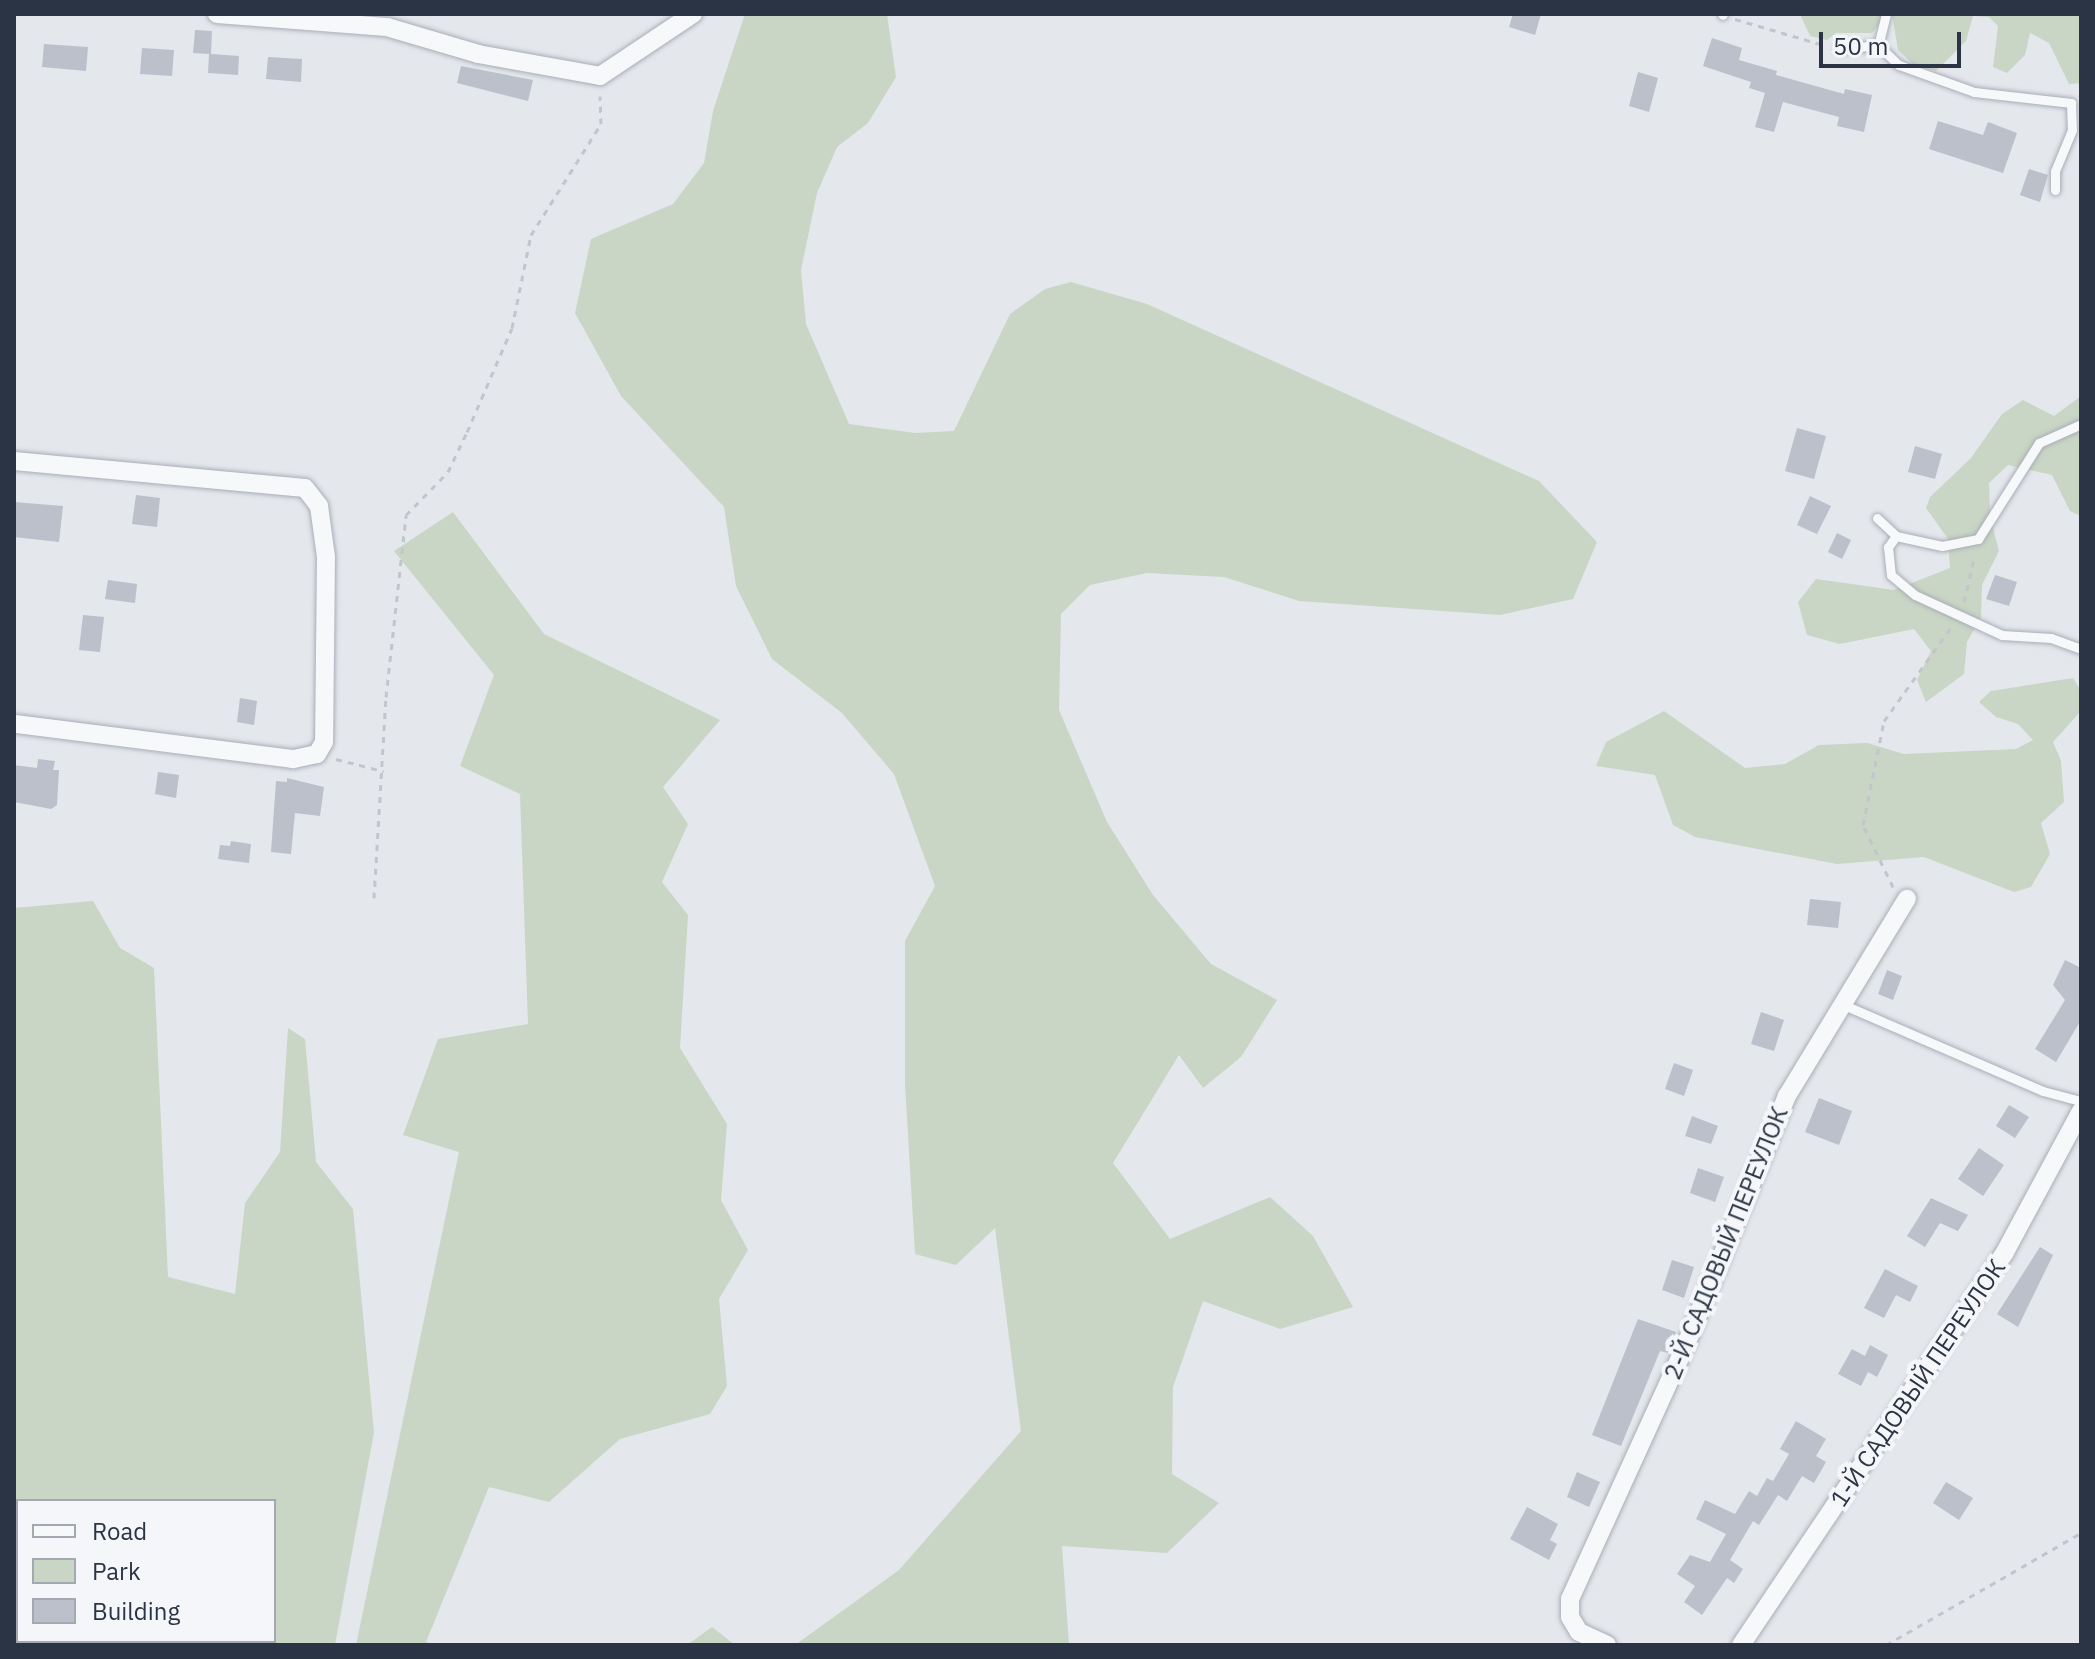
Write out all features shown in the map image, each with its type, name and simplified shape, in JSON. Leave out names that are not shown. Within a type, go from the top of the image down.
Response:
[{"type":"street","points":[[217,14],[387,27],[478,54],[600,76],[693,14]]},
{"type":"street","points":[[14,461],[305,488],[319,506],[326,557],[324,742],[317,754],[293,759],[14,724]]},
{"type":"street","name":"2-Й САДОВЫЙ ПЕРЕУЛОК","points":[[1607,1645],[1579,1632],[1570,1617],[1570,1599],[1687,1342],[1787,1096],[1905,902]]},
{"type":"street","name":"1-Й САДОВЫЙ ПЕРЕУЛОК","points":[[1741,1645],[2005,1252],[2081,1111]]},
{"type":"lane","points":[[1878,45],[1886,14]]},
{"type":"lane","points":[[1839,49],[1878,45],[1899,65],[1974,92],[2071,103],[2072,130],[2055,171],[2055,190]]},
{"type":"lane","points":[[1877,518],[1896,536],[1942,546],[1978,539],[2039,443],[2081,424]]},
{"type":"lane","points":[[1896,536],[1888,547],[1891,575],[1915,595],[2002,635],[2051,638],[2081,649]]},
{"type":"lane","points":[[1844,1005],[2043,1091],[2081,1101]]},
{"type":"path","points":[[1722,14],[1839,49]]},
{"type":"path","points":[[374,898],[385,772],[386,697],[406,515],[448,472],[467,432],[512,328],[531,235],[601,124],[600,76]]},
{"type":"path","points":[[1905,902],[1879,867],[1863,825],[1884,721],[1960,616],[1978,539]]},
{"type":"path","points":[[317,754],[385,772]]},
{"type":"path","points":[[1886,1645],[2081,1533]]},
{"type":"green space","points":[[745,14],[887,14],[896,77],[868,123],[837,147],[817,193],[801,270],[806,324],[849,424],[915,433],[954,431],[1010,314],[1045,289],[1071,282],[1147,304],[1539,481],[1597,542],[1573,599],[1500,615],[1299,601],[1224,577],[1147,573],[1090,585],[1061,614],[1059,710],[1107,822],[1153,895],[1211,964],[1277,1000],[1241,1057],[1203,1088],[1179,1055],[1113,1163],[1170,1239],[1270,1197],[1313,1236],[1353,1307],[1280,1329],[1203,1301],[1173,1387],[1172,1474],[1219,1503],[1167,1553],[1062,1546],[1069,1645],[795,1645],[899,1570],[1021,1431],[995,1228],[956,1265],[915,1254],[905,1084],[905,941],[935,886],[894,774],[842,713],[772,659],[736,586],[724,507],[621,396],[575,313],[591,239],[673,204],[704,163],[713,111]]},
{"type":"green space","points":[[1800,14],[1888,14],[1872,33],[1836,33],[1827,40],[1810,36]]},
{"type":"green space","points":[[1892,14],[2081,14],[2081,83],[2069,84],[2049,43],[2030,33],[2025,55],[2007,73],[1993,67],[1998,26],[1989,17],[1973,16],[1966,41],[1936,71],[1915,66],[1898,50]]},
{"type":"green space","points":[[2081,396],[2081,516],[2070,511],[2052,475],[2008,465],[1989,483],[1990,516],[1999,551],[1982,585],[1981,617],[1967,642],[1964,674],[1926,702],[1917,680],[1931,651],[1914,629],[1840,644],[1807,635],[1798,602],[1816,579],[1894,590],[1950,568],[1948,539],[1926,508],[1930,497],[1971,458],[2002,414],[2023,400],[2054,416]]},
{"type":"green space","points":[[453,512],[544,634],[720,720],[663,787],[688,824],[662,882],[688,915],[680,1048],[727,1124],[721,1200],[748,1250],[719,1299],[727,1386],[710,1414],[620,1439],[549,1502],[489,1487],[426,1642],[437,1645],[356,1645],[459,1152],[403,1135],[438,1039],[528,1024],[520,794],[460,766],[494,675],[394,551]]},
{"type":"green space","points":[[2073,678],[2081,691],[2081,711],[2053,742],[2061,761],[2064,802],[2041,823],[2050,854],[2031,887],[2014,892],[1924,857],[1837,864],[1695,837],[1673,825],[1655,775],[1596,766],[1606,742],[1664,711],[1745,768],[1785,764],[1819,745],[1867,743],[1904,754],[2016,749],[2033,740],[2018,724],[1996,717],[1979,702],[1991,691]]},
{"type":"green space","points":[[93,901],[120,948],[154,968],[168,1277],[235,1294],[245,1203],[280,1152],[288,1028],[305,1039],[316,1162],[353,1209],[374,1432],[335,1645],[14,1645],[14,908]]},
{"type":"green space","points":[[712,1627],[735,1645],[687,1645]]},
{"type":"building","points":[[1513,14],[1541,14],[1535,35],[1509,27]]},
{"type":"building","points":[[195,30],[212,31],[211,54],[239,56],[238,75],[208,73],[209,54],[193,53]]},
{"type":"building","points":[[1712,38],[1742,48],[1739,60],[1777,71],[1776,75],[1844,94],[1845,89],[1872,95],[1864,132],[1837,126],[1839,117],[1783,102],[1774,132],[1755,127],[1765,93],[1749,88],[1751,82],[1703,66]]},
{"type":"building","points":[[44,44],[88,47],[86,71],[42,67]]},
{"type":"building","points":[[142,48],[174,50],[172,76],[140,74]]},
{"type":"building","points":[[268,57],[302,59],[301,82],[266,79]]},
{"type":"building","points":[[461,66],[533,80],[528,101],[457,83]]},
{"type":"building","points":[[1638,72],[1658,78],[1649,112],[1629,106]]},
{"type":"building","points":[[1938,121],[1983,135],[1988,122],[2017,133],[2003,173],[1929,149]]},
{"type":"building","points":[[2029,169],[2048,175],[2040,202],[2020,195]]},
{"type":"building","points":[[1797,428],[1826,436],[1814,479],[1785,471]]},
{"type":"building","points":[[1915,446],[1942,454],[1935,479],[1908,472]]},
{"type":"building","points":[[136,495],[160,498],[157,527],[132,524]]},
{"type":"building","points":[[1810,496],[1831,506],[1817,534],[1797,525]]},
{"type":"building","points":[[14,502],[63,506],[59,542],[14,537]]},
{"type":"building","points":[[1837,533],[1851,540],[1842,559],[1828,552]]},
{"type":"building","points":[[1995,575],[2017,582],[2009,606],[1986,599]]},
{"type":"building","points":[[108,580],[137,584],[135,603],[105,599]]},
{"type":"building","points":[[83,615],[104,617],[100,652],[79,650]]},
{"type":"building","points":[[240,698],[257,701],[254,725],[237,722]]},
{"type":"building","points":[[38,759],[55,761],[53,770],[59,770],[57,805],[51,809],[14,802],[14,765],[37,768]]},
{"type":"building","points":[[158,772],[179,775],[176,798],[155,794]]},
{"type":"building","points":[[287,778],[324,787],[320,816],[295,813],[291,854],[271,852],[276,781],[287,782]]},
{"type":"building","points":[[231,841],[251,844],[249,863],[218,859],[220,845],[230,846]]},
{"type":"building","points":[[1810,899],[1841,902],[1838,928],[1807,925]]},
{"type":"building","points":[[2065,960],[2081,968],[2081,1020],[2056,1062],[2035,1049],[2065,1000],[2053,985]]},
{"type":"building","points":[[1887,970],[1902,976],[1893,1000],[1878,994]]},
{"type":"building","points":[[1761,1012],[1784,1020],[1774,1051],[1751,1044]]},
{"type":"building","points":[[1674,1063],[1693,1070],[1684,1096],[1665,1089]]},
{"type":"building","points":[[1819,1098],[1852,1111],[1839,1145],[1805,1132]]},
{"type":"building","points":[[2009,1105],[2029,1117],[2015,1138],[1996,1126]]},
{"type":"building","points":[[1692,1116],[1718,1126],[1711,1144],[1685,1136]]},
{"type":"building","points":[[1979,1148],[2004,1165],[1983,1196],[1958,1179]]},
{"type":"building","points":[[1698,1168],[1724,1177],[1715,1202],[1690,1193]]},
{"type":"building","points":[[1931,1198],[1968,1215],[1958,1231],[1940,1223],[1925,1247],[1907,1236]]},
{"type":"building","points":[[2040,1247],[2053,1255],[2018,1327],[1997,1314]]},
{"type":"building","points":[[1672,1260],[1694,1267],[1684,1298],[1662,1290]]},
{"type":"building","points":[[1885,1269],[1918,1286],[1910,1302],[1896,1295],[1884,1318],[1864,1308]]},
{"type":"building","points":[[1638,1319],[1676,1332],[1668,1353],[1660,1351],[1621,1446],[1592,1435]]},
{"type":"building","points":[[1870,1345],[1888,1355],[1877,1377],[1868,1372],[1861,1386],[1838,1374],[1852,1349],[1865,1356]]},
{"type":"building","points":[[1796,1421],[1826,1439],[1816,1456],[1826,1462],[1814,1483],[1802,1476],[1787,1501],[1778,1495],[1759,1525],[1753,1521],[1730,1560],[1743,1569],[1734,1583],[1727,1578],[1702,1615],[1684,1602],[1695,1586],[1677,1574],[1690,1555],[1710,1562],[1726,1534],[1696,1519],[1705,1500],[1735,1514],[1749,1491],[1757,1496],[1767,1478],[1773,1481],[1789,1454],[1780,1449]]},
{"type":"building","points":[[1577,1472],[1600,1482],[1589,1507],[1567,1497]]},
{"type":"building","points":[[1946,1482],[1973,1498],[1959,1520],[1933,1503]]},
{"type":"building","points":[[1527,1507],[1558,1524],[1550,1540],[1557,1544],[1549,1560],[1510,1539]]}]
